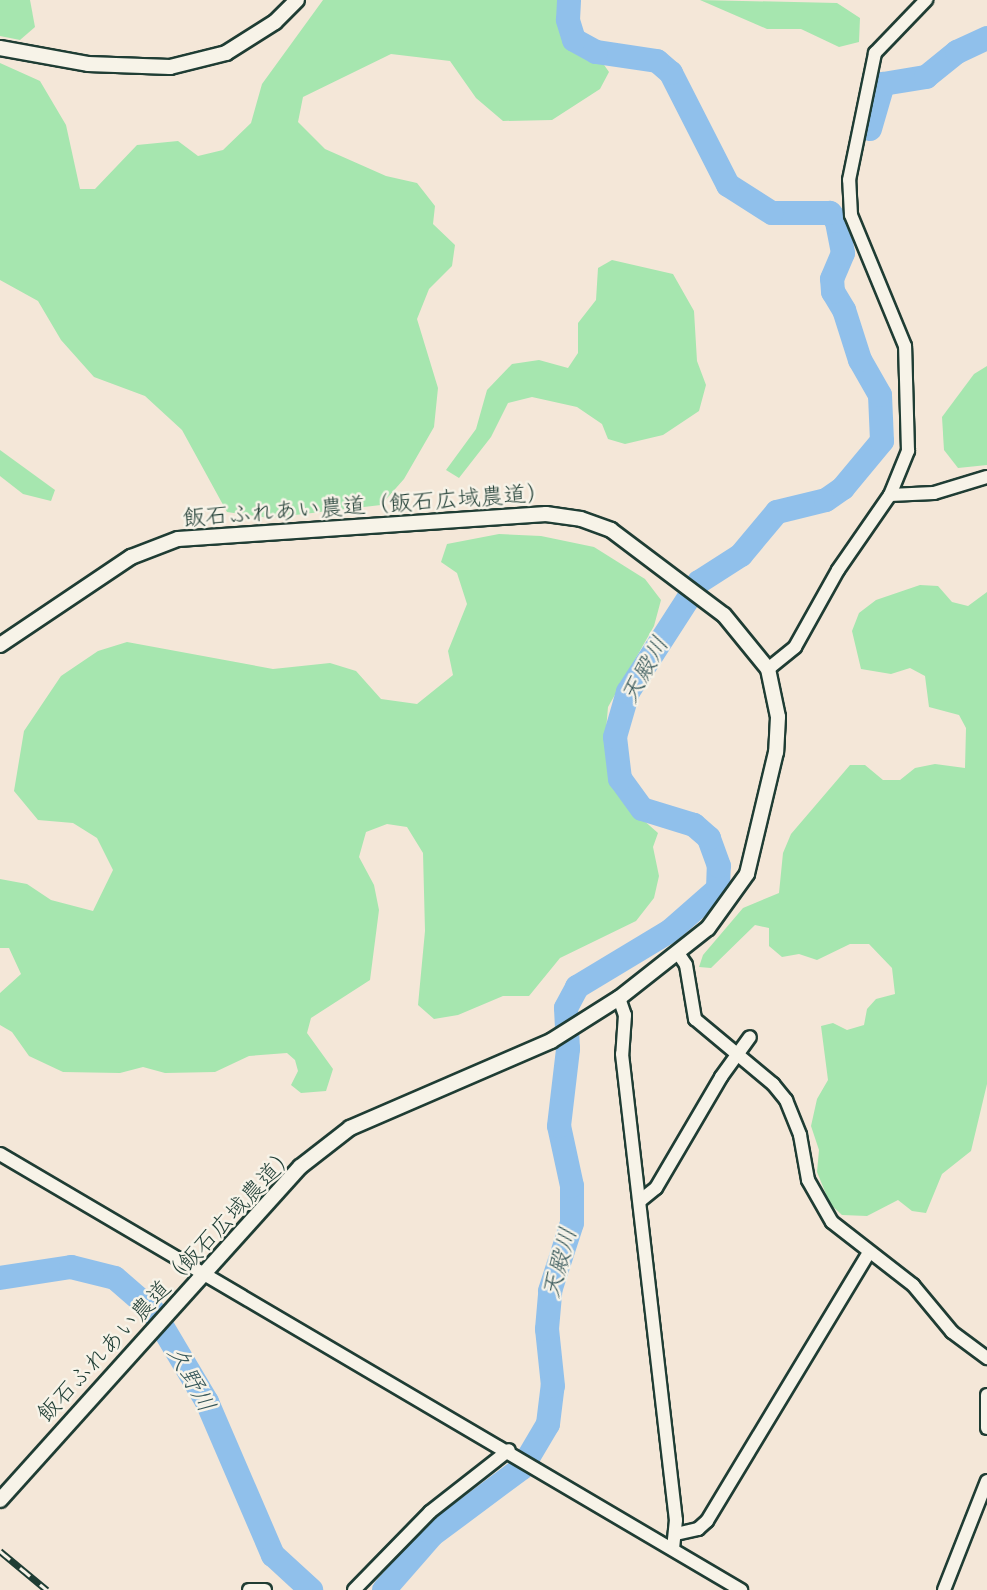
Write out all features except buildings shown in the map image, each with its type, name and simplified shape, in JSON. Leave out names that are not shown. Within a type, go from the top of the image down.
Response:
[{"type":"street","points":[[0,48],[88,64],[170,68],[226,53],[275,22],[297,0]]},
{"type":"street","points":[[768,669],[795,648],[838,570],[890,495],[908,451],[905,346],[851,215],[849,180],[875,52],[926,0]]},
{"type":"street","points":[[890,495],[934,493],[987,477]]},
{"type":"street","name":"飯石ふれあい農道（飯石広域農道）","points":[[0,645],[131,557],[178,539],[222,533],[546,514],[582,519],[611,530],[702,597],[744,636],[768,669],[778,717],[776,752],[747,874],[708,928],[619,998],[551,1041],[350,1128],[300,1167],[0,1500]]},
{"type":"street","points":[[678,953],[687,965],[695,1019],[786,1100],[795,1118],[813,1192],[832,1222],[914,1285],[952,1332],[987,1358]]},
{"type":"street","points":[[619,998],[625,1015],[622,1055],[641,1199],[676,1534],[673,1549]]},
{"type":"street","points":[[641,1199],[656,1188],[750,1037]]},
{"type":"street","points":[[0,1154],[543,1470],[741,1590]]},
{"type":"street","points":[[676,1534],[698,1530],[707,1521],[869,1252]]},
{"type":"street","points":[[987,1395],[987,1428]]},
{"type":"street","points":[[354,1590],[430,1512],[514,1453]]},
{"type":"street","points":[[944,1590],[987,1481]]},
{"type":"street","points":[[248,1590],[265,1590]]},
{"type":"green space","points":[[0,0],[30,0],[35,27],[20,40],[0,36]]},
{"type":"green space","points":[[323,0],[561,0],[558,21],[568,44],[602,62],[609,72],[600,89],[552,120],[503,121],[476,98],[450,61],[391,54],[303,97],[298,122],[325,149],[386,176],[417,183],[435,206],[433,224],[455,245],[452,266],[429,289],[417,319],[438,388],[434,427],[404,479],[381,505],[269,518],[227,512],[182,430],[145,396],[94,377],[61,340],[38,301],[0,280],[0,63],[40,81],[66,125],[80,189],[95,189],[137,145],[178,141],[198,156],[223,150],[251,123],[262,84]]},
{"type":"green space","points":[[700,0],[837,3],[860,18],[859,42],[839,47],[801,29],[767,29]]},
{"type":"green space","points":[[612,260],[673,274],[694,311],[697,361],[706,385],[699,411],[663,435],[625,444],[608,439],[602,424],[577,407],[532,397],[508,403],[491,437],[459,478],[446,470],[476,429],[487,390],[512,364],[539,360],[568,368],[578,353],[578,323],[596,300],[598,268]]},
{"type":"green space","points":[[987,366],[987,465],[958,468],[944,450],[942,417],[974,374]]},
{"type":"green space","points":[[0,450],[55,490],[51,501],[23,494],[0,476]]},
{"type":"green space","points":[[499,534],[541,536],[594,547],[645,579],[661,600],[654,626],[608,707],[605,742],[608,773],[625,804],[658,833],[653,847],[659,876],[654,898],[636,921],[560,958],[529,996],[503,996],[458,1015],[434,1019],[418,1005],[425,931],[423,853],[407,827],[387,824],[366,832],[359,857],[374,885],[379,910],[370,980],[311,1018],[307,1033],[333,1069],[326,1091],[301,1093],[291,1085],[298,1071],[295,1060],[287,1053],[249,1056],[215,1072],[165,1073],[143,1067],[120,1073],[63,1072],[29,1056],[12,1032],[0,1025],[0,993],[21,974],[9,948],[0,948],[0,879],[27,884],[51,900],[93,911],[113,870],[97,838],[73,823],[38,820],[14,791],[24,731],[61,676],[98,651],[127,642],[273,669],[330,663],[356,671],[381,699],[417,704],[453,675],[448,651],[467,604],[457,573],[441,562],[447,544]]},
{"type":"green space","points":[[920,585],[938,586],[952,602],[968,606],[987,592],[987,1084],[971,1151],[942,1174],[926,1213],[912,1211],[898,1200],[867,1216],[842,1215],[830,1204],[817,1172],[819,1150],[811,1126],[817,1099],[828,1080],[821,1026],[833,1023],[847,1030],[864,1025],[867,1009],[876,999],[895,994],[892,968],[869,944],[850,944],[817,960],[799,954],[782,957],[769,946],[769,928],[755,925],[711,968],[699,967],[703,955],[743,908],[779,893],[783,853],[791,834],[850,765],[865,765],[883,780],[900,780],[915,768],[935,764],[965,768],[966,728],[959,715],[929,707],[925,676],[910,668],[891,674],[861,669],[852,631],[859,613],[876,600]]},
{"type":"waterway","name":"天殿川","points":[[384,1590],[432,1535],[522,1468],[548,1424],[553,1386],[547,1329],[550,1291],[572,1223],[572,1186],[559,1126],[568,1049],[566,1008],[577,987],[670,931],[718,889],[719,866],[709,838],[694,825],[642,809],[620,779],[615,737],[628,692],[699,582],[741,555],[777,512],[826,500],[843,488],[882,441],[880,395],[860,360],[844,310],[833,292],[832,279],[843,253],[837,221],[830,213],[772,213],[728,185],[671,73],[657,61],[596,52],[574,40],[568,20],[569,0]]},
{"type":"waterway","points":[[870,129],[883,84],[926,77],[957,52],[987,38]]},
{"type":"waterway","name":"久野川","points":[[0,1278],[71,1267],[115,1278],[153,1311],[207,1402],[273,1555],[311,1590]]},
{"type":"railway","points":[[0,1551],[47,1590]]}]
